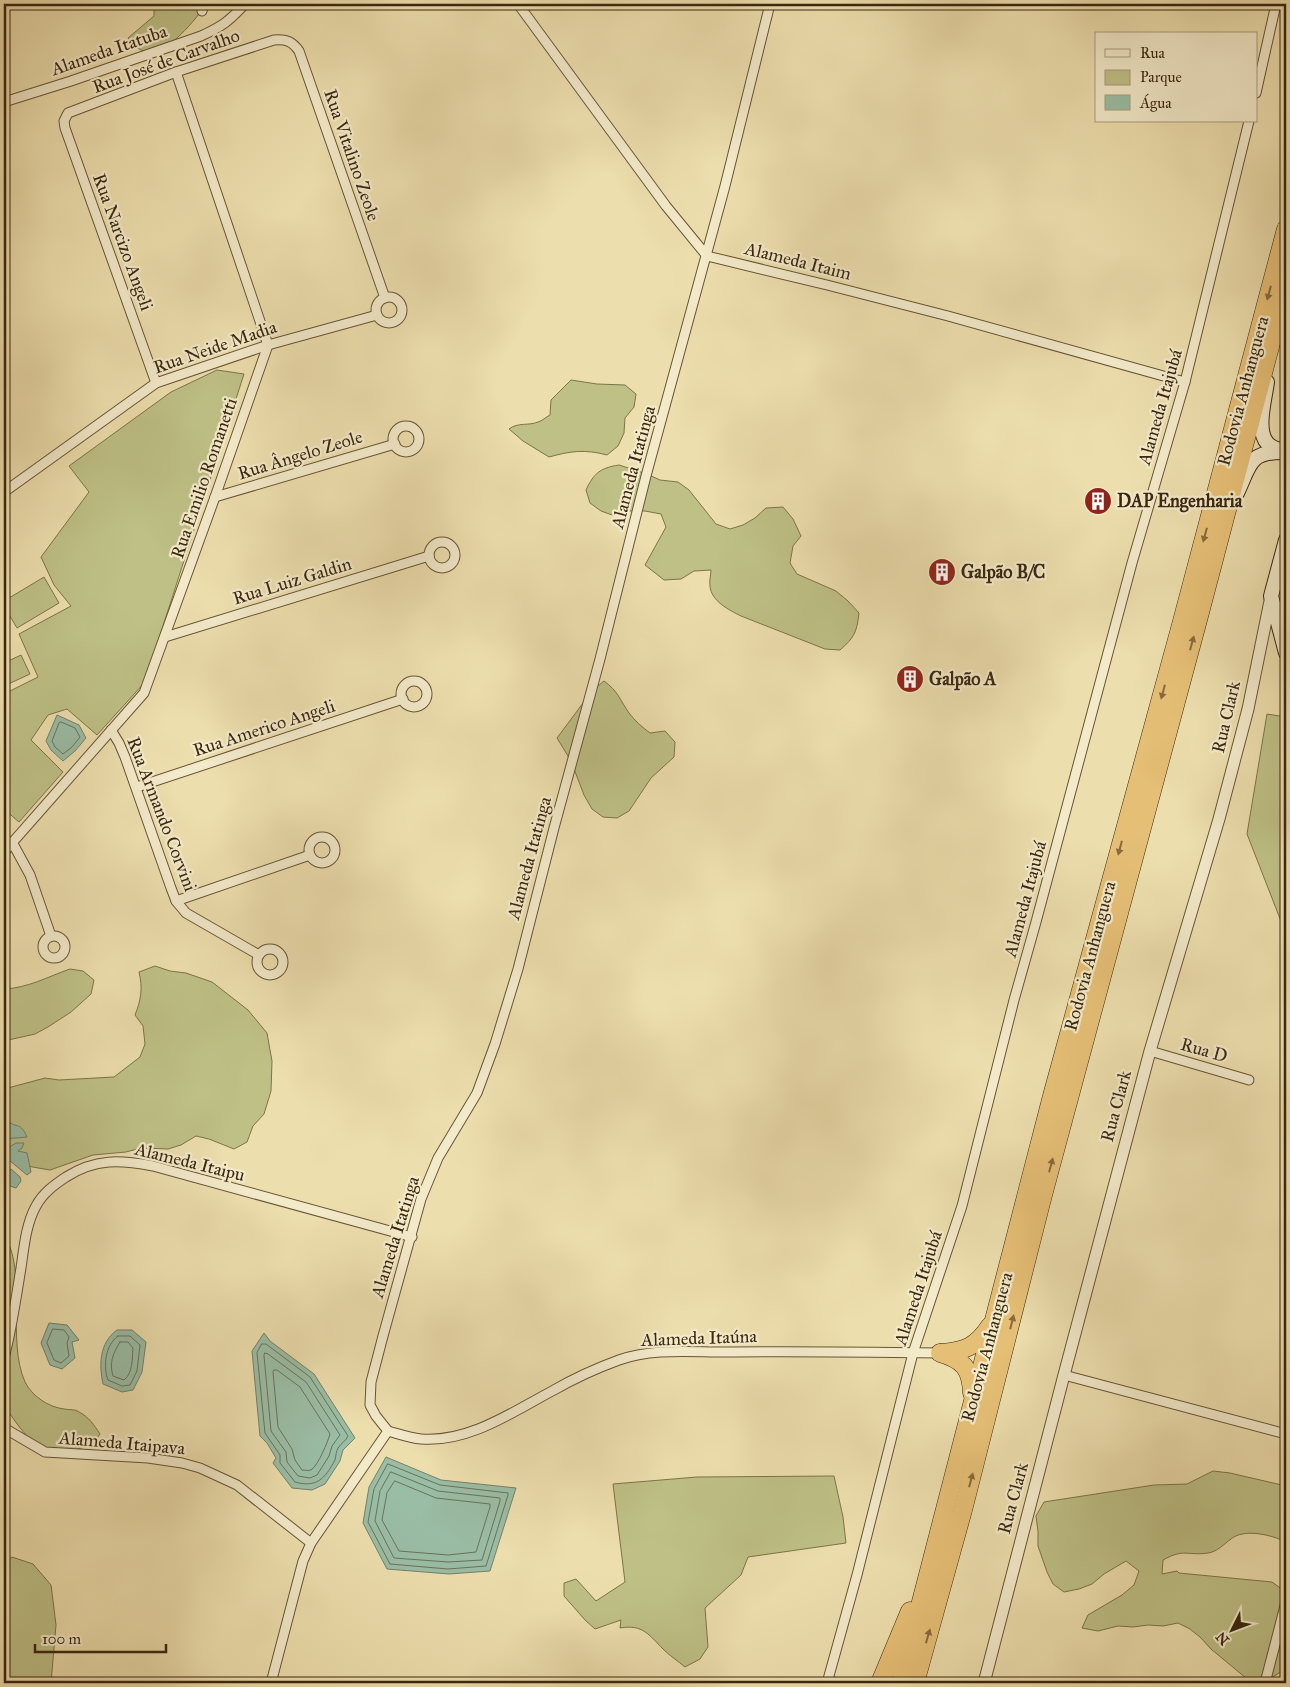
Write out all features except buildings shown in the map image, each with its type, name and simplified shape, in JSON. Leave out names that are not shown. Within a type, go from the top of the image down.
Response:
[{"type":"highway","name":"Rodovia Anhanguera","points":[[900,1683],[1054,1086],[1181,625],[1286,229]]},
{"type":"highway","name":"Rodovia Anhanguera","points":[[915,1683],[963,1510],[1043,1195],[1286,286]]},
{"type":"highway","points":[[940,1353],[958,1352],[973,1345],[984,1335],[994,1320]]},
{"type":"highway","points":[[940,1353],[963,1364],[968,1371],[972,1385],[972,1405]]},
{"type":"highway","points":[[880,1683],[905,1620],[928,1577]]},
{"type":"main road","points":[[1225,516],[1256,457],[1270,452],[1286,452],[1268,444],[1262,432],[1271,343]]},
{"type":"main road","name":"Rua Clark","points":[[1271,596],[1286,540]]},
{"type":"main road","points":[[1271,596],[1286,653]]},
{"type":"street","name":"Alameda Itatuba","points":[[4,102],[201,36],[232,19],[245,4]]},
{"type":"street","points":[[518,4],[666,206],[707,256]]},
{"type":"street","name":"Alameda Itatinga","points":[[388,1432],[370,1405],[371,1382],[383,1336],[422,1199],[438,1158],[476,1093],[495,1044],[518,969],[646,476],[707,256],[770,4]]},
{"type":"street","points":[[1258,84],[1276,4]]},
{"type":"street","name":"Rua José de Carvalho","points":[[68,113],[176,72],[274,40]]},
{"type":"street","name":"Rua Vitalino Zeole","points":[[274,40],[288,40],[299,51],[384,298]]},
{"type":"street","points":[[176,72],[268,345]]},
{"type":"street","name":"Rua Narcizo Angeli","points":[[68,113],[64,121],[65,128],[156,382]]},
{"type":"street","name":"Alameda Itajubá","points":[[826,1683],[860,1566],[913,1353],[962,1206],[992,1094],[1014,1000],[1129,573],[1185,382],[1249,122]]},
{"type":"street","name":"Alameda Itaim","points":[[707,256],[827,284],[1185,382]]},
{"type":"street","points":[[384,298],[393,298],[401,307],[398,319],[391,323],[383,322],[377,315],[376,307],[384,298]]},
{"type":"street","name":"Rua Neide Madia","points":[[4,492],[156,382],[268,345],[377,315]]},
{"type":"street","name":"Rua Emilio Romanetti","points":[[4,852],[144,693],[268,345]]},
{"type":"street","name":"Rua Ângelo Zeole","points":[[215,497],[395,444]]},
{"type":"street","name":"Rua Luiz Galdin","points":[[165,637],[429,556]]},
{"type":"street","name":"Rua Clark","points":[[984,1683],[1150,1051],[1219,819],[1248,709],[1271,596]]},
{"type":"street","name":"Rua Americo Angeli","points":[[136,787],[403,699]]},
{"type":"street","name":"Rua Armando Corvini","points":[[112,730],[136,787],[176,901],[193,919],[259,955]]},
{"type":"street","points":[[12,842],[30,875],[51,936]]},
{"type":"street","points":[[176,901],[310,855]]},
{"type":"street","name":"Rua D","points":[[1150,1051],[1249,1080]]},
{"type":"street","name":"Alameda Itaipu","points":[[4,1358],[12,1325],[24,1243],[36,1206],[46,1192],[80,1168],[102,1161],[130,1162],[153,1166],[412,1236]]},
{"type":"street","name":"Alameda Itaúna","points":[[388,1432],[422,1439],[469,1432],[491,1425],[557,1388],[606,1365],[635,1355],[740,1352],[940,1353]]},
{"type":"street","points":[[1064,1375],[1286,1434]]},
{"type":"street","name":"Alameda Itaipava","points":[[4,1428],[45,1452],[148,1458],[182,1463],[200,1468],[237,1485],[311,1543]]},
{"type":"street","points":[[271,1683],[302,1561],[311,1543],[388,1432]]},
{"type":"street","points":[[1266,1683],[1286,1602]]},
{"type":"green space","points":[[154,4],[205,4],[205,6],[188,27],[166,47],[158,51],[147,52],[138,48],[128,38],[154,16]]},
{"type":"green space","points":[[217,370],[244,374],[145,682],[97,735],[67,709],[48,715],[31,740],[63,772],[19,822],[4,809],[4,694],[38,677],[19,634],[71,606],[54,585],[41,557],[89,492],[69,466],[171,392]]},
{"type":"green space","points":[[571,380],[597,384],[625,385],[636,394],[634,407],[625,418],[624,433],[618,446],[607,455],[578,452],[549,457],[523,441],[509,429],[540,421],[550,415],[551,400]]},
{"type":"green space","points":[[619,465],[660,480],[678,482],[689,490],[716,524],[730,529],[743,525],[755,518],[766,508],[783,507],[793,519],[801,536],[793,546],[790,563],[797,574],[836,591],[859,613],[856,630],[849,642],[840,650],[825,649],[731,611],[717,601],[711,591],[711,570],[694,571],[681,579],[664,580],[645,565],[666,527],[661,514],[645,511],[628,511],[615,516],[601,511],[590,503],[586,490],[595,475],[602,470]]},
{"type":"green space","points":[[44,577],[59,603],[17,628],[4,606],[4,601]]},
{"type":"green space","points":[[21,655],[30,674],[4,686],[4,663]]},
{"type":"green space","points":[[604,681],[616,692],[629,713],[641,726],[650,733],[665,731],[675,742],[674,757],[651,778],[629,811],[617,818],[603,817],[592,809],[584,795],[571,761],[557,738],[592,691]]},
{"type":"green space","points":[[1267,714],[1286,717],[1286,934],[1247,834]]},
{"type":"green space","points":[[155,966],[170,971],[186,973],[212,982],[248,1010],[267,1033],[272,1061],[271,1091],[264,1114],[253,1126],[247,1142],[234,1149],[196,1136],[181,1145],[168,1149],[141,1148],[126,1152],[93,1155],[50,1170],[21,1165],[4,1159],[4,1089],[45,1078],[59,1080],[114,1077],[140,1057],[145,1044],[143,1026],[135,1015],[141,994],[139,972]]},
{"type":"green space","points":[[70,969],[83,971],[94,980],[91,994],[71,1012],[48,1027],[35,1034],[4,1041],[4,989],[29,984]]},
{"type":"green space","points":[[4,1235],[11,1250],[15,1267],[17,1346],[25,1382],[36,1396],[46,1403],[58,1408],[74,1410],[86,1416],[100,1434],[92,1443],[84,1447],[70,1450],[54,1450],[40,1447],[18,1425],[4,1403]]},
{"type":"green space","points":[[1213,1471],[1286,1486],[1286,1542],[1266,1535],[1243,1534],[1231,1539],[1211,1552],[1201,1554],[1181,1553],[1170,1556],[1163,1560],[1162,1574],[1177,1571],[1179,1573],[1272,1582],[1283,1590],[1286,1596],[1286,1669],[1262,1683],[1252,1683],[1211,1649],[1200,1637],[1178,1623],[1163,1626],[1118,1626],[1098,1631],[1082,1628],[1088,1615],[1122,1595],[1134,1585],[1139,1571],[1126,1561],[1104,1574],[1092,1584],[1064,1592],[1053,1584],[1038,1546],[1036,1516],[1044,1502],[1154,1485],[1187,1484]]},
{"type":"green space","points":[[834,1476],[843,1517],[846,1543],[748,1557],[741,1575],[705,1608],[708,1647],[700,1659],[685,1667],[640,1629],[620,1628],[621,1620],[595,1629],[564,1596],[564,1583],[576,1579],[596,1601],[625,1582],[613,1484],[697,1477]]},
{"type":"green space","points":[[12,1557],[33,1564],[51,1585],[56,1625],[51,1683],[4,1683],[4,1563]]},
{"type":"water","points":[[57,715],[79,725],[86,738],[63,761],[51,750],[46,741]]},
{"type":"water","points":[[4,1114],[8,1115],[8,1121],[22,1129],[27,1137],[4,1139]]},
{"type":"water","points":[[16,1143],[24,1143],[18,1151],[27,1153],[31,1172],[27,1175],[4,1156],[6,1149]]},
{"type":"water","points":[[11,1169],[20,1177],[21,1181],[16,1188],[7,1184],[4,1178],[4,1175]]},
{"type":"water","points":[[49,1323],[67,1325],[79,1340],[72,1342],[75,1358],[62,1369],[50,1365],[41,1343]]},
{"type":"water","points":[[117,1330],[132,1330],[146,1342],[142,1372],[133,1390],[122,1392],[103,1384],[101,1369],[104,1348],[111,1335]]},
{"type":"water","points":[[264,1333],[270,1341],[314,1374],[355,1438],[343,1450],[340,1461],[325,1484],[312,1490],[292,1488],[273,1463],[276,1458],[267,1443],[260,1436],[252,1351]]},
{"type":"water","points":[[386,1457],[441,1480],[516,1488],[490,1571],[449,1574],[387,1569],[363,1523],[369,1487]]},
{"type":"place","name":"DAP Engenharia","points":[[1098,501]]},
{"type":"place","name":"Galpão B/C","points":[[942,572]]},
{"type":"place","name":"Galpão A","points":[[910,679]]}]
